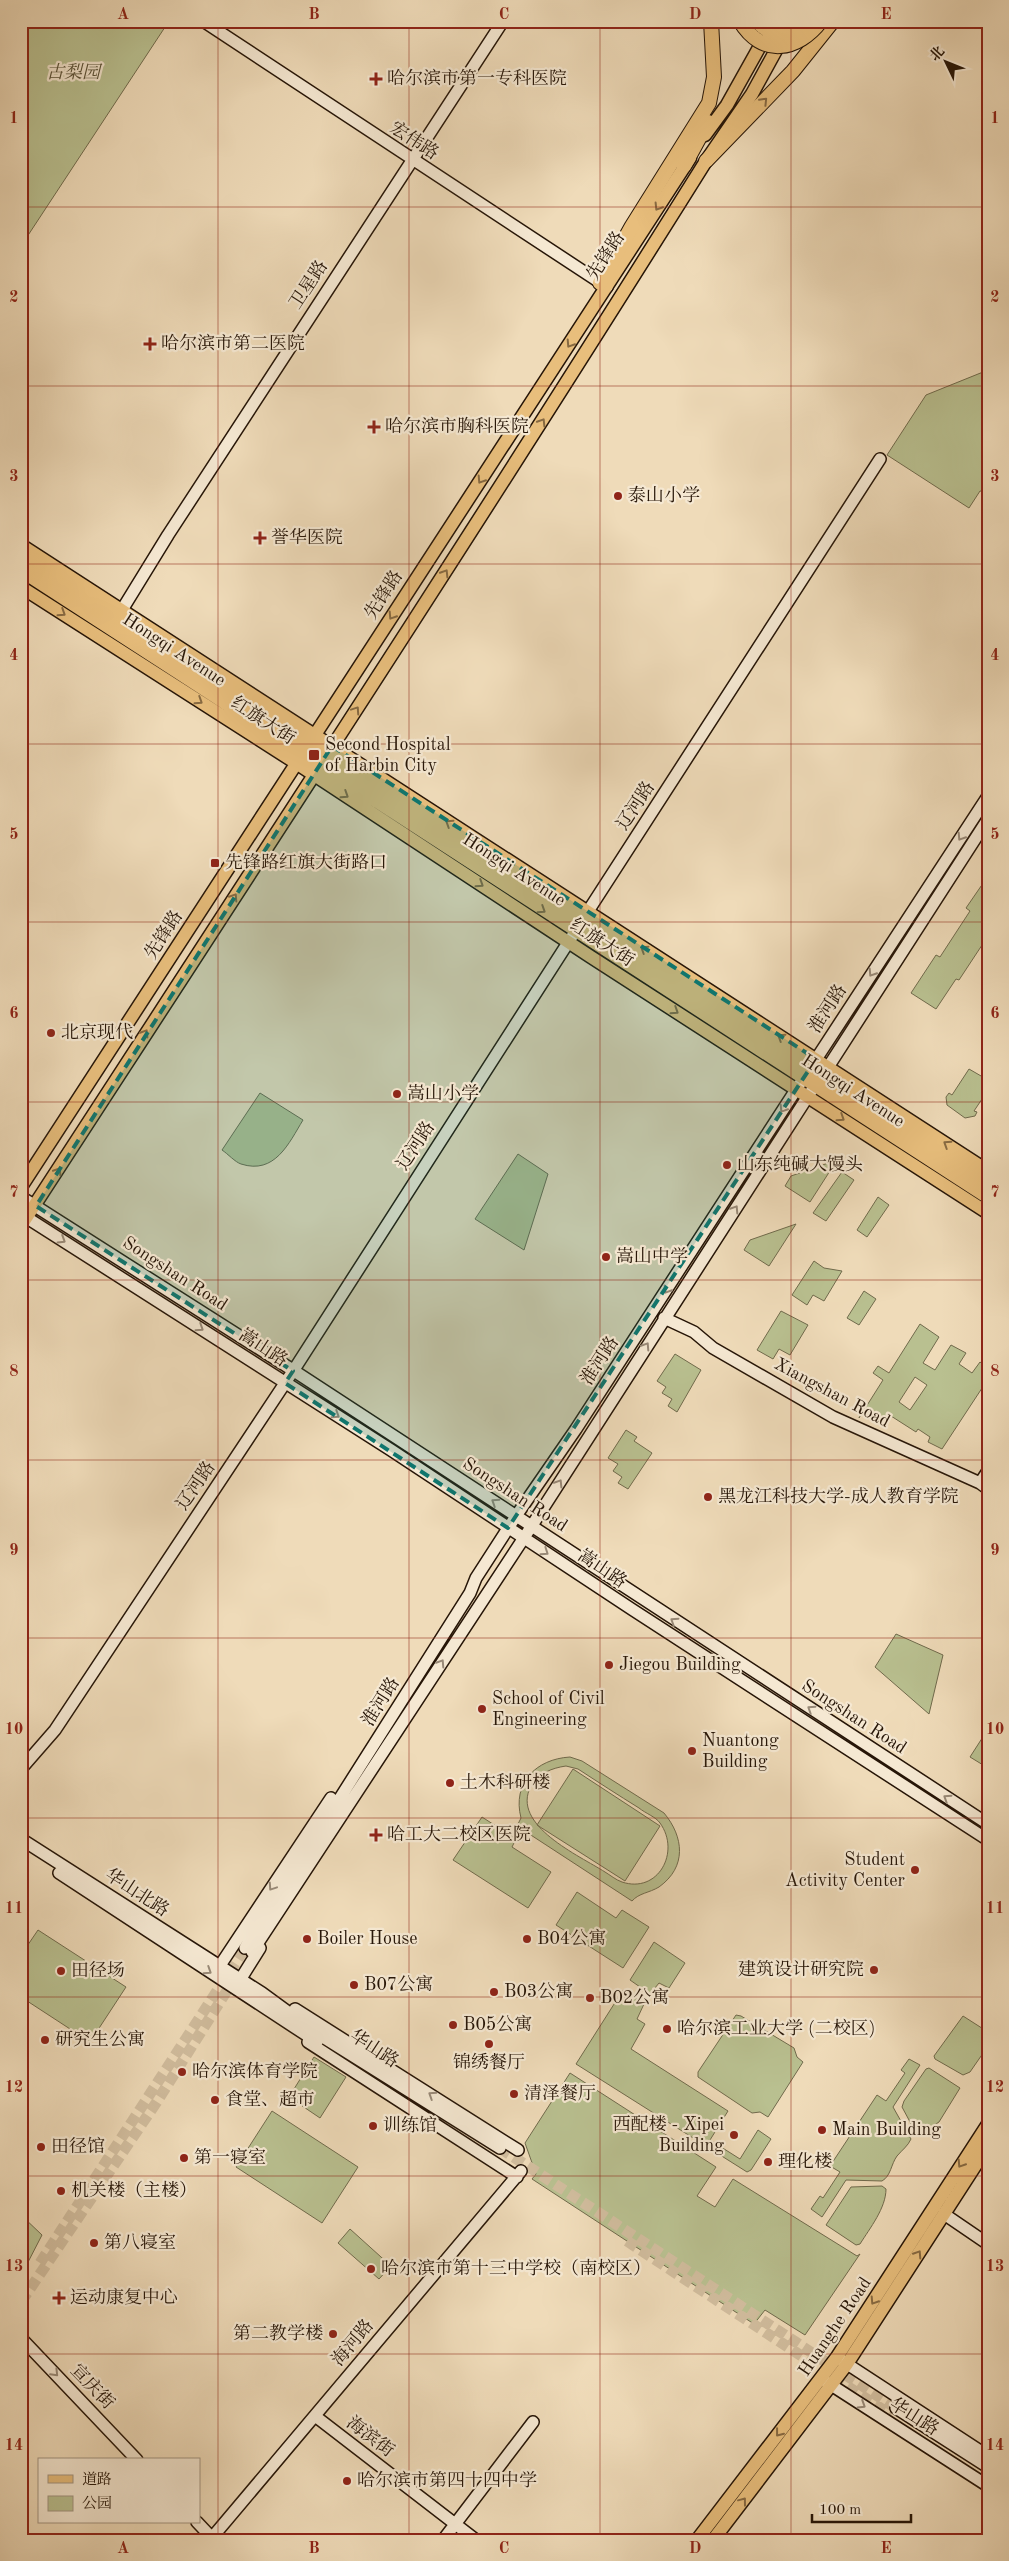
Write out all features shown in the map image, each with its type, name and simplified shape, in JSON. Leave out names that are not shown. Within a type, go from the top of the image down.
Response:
[{"type":"highway","points":[[603,285],[632,226],[709,104],[714,77],[711,21]]},
{"type":"highway","points":[[684,166],[709,122],[719,96],[720,21]]},
{"type":"highway","points":[[740,21],[757,40],[776,46],[796,43],[806,38],[821,21]]},
{"type":"highway","points":[[757,21],[773,33],[790,35],[797,32],[810,21]]},
{"type":"highway","points":[[706,161],[793,71],[833,21]]},
{"type":"main road","name":"宏伟路","points":[[203,21],[603,285]]},
{"type":"main road","name":"卫星路","points":[[118,616],[168,535],[503,21]]},
{"type":"main road","name":"先锋路","points":[[21,1187],[603,285],[727,105],[774,21]]},
{"type":"main road","points":[[23,1219],[36,1206],[323,760],[391,658],[706,161],[752,94],[792,21]]},
{"type":"main road","name":"辽河路","points":[[21,1761],[50,1727],[84,1679],[291,1369],[878,458]]},
{"type":"main road","points":[[21,545],[118,616]]},
{"type":"main road","name":"Hongqi Avenue","points":[[21,559],[118,616],[305,748],[806,1074],[988,1198]]},
{"type":"main road","name":"Hongqi Avenue","points":[[21,571],[305,748]]},
{"type":"main road","name":"红旗大街","points":[[21,587],[305,748],[818,1082],[988,1213]]},
{"type":"main road","name":"淮河路","points":[[988,796],[576,1429],[508,1528],[248,1950],[531,1527],[664,1318],[988,820]]},
{"type":"main road","name":"Hongqi Avenue","points":[[818,1082],[988,1184]]},
{"type":"main road","name":"红旗大街","points":[[818,1082],[988,1171]]},
{"type":"main road","name":"Songshan Road","points":[[21,1197],[291,1369],[988,1824]]},
{"type":"main road","name":"嵩山路","points":[[23,1219],[283,1381],[988,1840]]},
{"type":"main road","name":"Xiangshan Road","points":[[664,1318],[694,1332],[713,1348],[832,1417],[984,1486]]},
{"type":"main road","name":"辽河路","points":[[21,1769],[55,1730],[283,1381]]},
{"type":"main road","points":[[984,1486],[988,1471]]},
{"type":"main road","points":[[219,1967],[381,1723],[419,1674]]},
{"type":"main road","points":[[271,2013],[233,1980],[400,1735],[429,1681]]},
{"type":"main road","name":"华山北路","points":[[21,1839],[219,1967],[233,1980]]},
{"type":"main road","name":"华山北路","points":[[21,1848],[233,1980]]},
{"type":"main road","name":"华山路","points":[[233,1980],[262,1994],[318,2034],[498,2151],[271,2013]]},
{"type":"main road","points":[[262,1994],[312,2018],[518,2150]]},
{"type":"main road","name":"华山路","points":[[271,2013],[294,2033],[519,2174]]},
{"type":"main road","name":"Huanghe Road","points":[[842,2360],[988,2124]]},
{"type":"main road","name":"Huanghe Road","points":[[713,2540],[944,2214],[988,2146]]},
{"type":"main road","name":"海河路","points":[[212,2539],[519,2174]]},
{"type":"main road","points":[[944,2214],[988,2244]]},
{"type":"main road","points":[[977,2237],[988,2250]]},
{"type":"main road","name":"宣庆街","points":[[21,2338],[135,2458]]},
{"type":"main road","name":"华山路","points":[[842,2360],[988,2456]]},
{"type":"main road","name":"华山路","points":[[826,2382],[988,2486]]},
{"type":"main road","name":"Huanghe Road","points":[[697,2540],[826,2382]]},
{"type":"main road","points":[[988,2467],[893,2411],[988,2477]]},
{"type":"main road","name":"海滨街","points":[[315,2416],[476,2540]]},
{"type":"main road","points":[[443,2540],[533,2422]]},
{"type":"main road","points":[[199,2524],[212,2539]]},
{"type":"highlighted area","points":[[332,746],[816,1059],[508,1528],[285,1383],[293,1371],[36,1206]]},
{"type":"green space","name":"古梨园","points":[[21,21],[169,21],[21,246]]},
{"type":"green space","points":[[988,370],[988,492],[980,491],[969,508],[887,455],[926,395]]},
{"type":"green space","points":[[988,876],[988,936],[959,980],[956,979],[936,1009],[911,993],[936,955],[940,957],[970,911],[966,908]]},
{"type":"green space","points":[[969,1069],[988,1080],[988,1090],[974,1111],[977,1112],[975,1116],[965,1118],[947,1105],[946,1097],[949,1093],[952,1095]]},
{"type":"green space","points":[[260,1093],[303,1120],[280,1155],[272,1161],[263,1165],[253,1166],[241,1164],[222,1150]]},
{"type":"green space","points":[[518,1154],[548,1174],[524,1250],[475,1219]]},
{"type":"green space","points":[[837,1160],[810,1202],[785,1186],[791,1176]]},
{"type":"green space","points":[[842,1172],[854,1180],[826,1221],[813,1213]]},
{"type":"green space","points":[[878,1197],[889,1205],[867,1237],[857,1230]]},
{"type":"green space","points":[[796,1224],[769,1266],[744,1250],[750,1240]]},
{"type":"green space","points":[[814,1261],[824,1268],[842,1271],[824,1301],[813,1295],[807,1305],[792,1295]]},
{"type":"green space","points":[[864,1291],[876,1299],[859,1325],[847,1318]]},
{"type":"green space","points":[[781,1311],[808,1325],[790,1355],[779,1349],[773,1359],[757,1350]]},
{"type":"green space","points":[[920,1324],[939,1337],[923,1363],[935,1370],[951,1345],[966,1353],[959,1364],[972,1373],[980,1362],[988,1368],[988,1379],[942,1449],[928,1442],[930,1437],[918,1429],[916,1432],[891,1416],[884,1427],[862,1413],[883,1380],[873,1373],[878,1366],[889,1373]],"holes":[[[915,1377],[927,1385],[910,1410],[899,1402]]]},
{"type":"green space","points":[[675,1354],[701,1370],[677,1412],[668,1406],[672,1399],[662,1393],[666,1387],[657,1381]]},
{"type":"green space","points":[[626,1430],[637,1437],[634,1441],[652,1453],[628,1489],[618,1483],[622,1477],[613,1471],[618,1464],[608,1458]]},
{"type":"green space","points":[[896,1634],[943,1655],[929,1714],[875,1667]]},
{"type":"green space","points":[[988,1729],[988,1768],[970,1757]]},
{"type":"green space","points":[[570,1757],[582,1761],[664,1813],[676,1832],[680,1851],[674,1870],[659,1887],[638,1896],[632,1901],[517,1826],[521,1818],[520,1794],[529,1775],[547,1762]],"holes":[[[566,1766],[578,1769],[660,1823],[666,1834],[667,1858],[662,1868],[646,1882],[635,1884],[620,1881],[551,1838],[530,1814],[527,1800],[534,1781],[542,1774],[556,1768]]]},
{"type":"green space","points":[[573,1769],[660,1826],[625,1881],[537,1825]]},
{"type":"green space","points":[[482,1817],[516,1839],[512,1847],[551,1872],[528,1908],[453,1860]]},
{"type":"green space","points":[[577,1892],[616,1918],[622,1910],[649,1927],[623,1968],[556,1925]]},
{"type":"green space","name":"田径场","points":[[38,1930],[126,1987],[90,2042],[21,1997],[21,1955]]},
{"type":"green space","points":[[654,1942],[685,1963],[669,1988],[659,1983],[650,1994],[630,1980]]},
{"type":"green space","points":[[623,1990],[644,2004],[637,2019],[645,2024],[631,2049],[728,2111],[710,2140],[740,2159],[758,2130],[771,2139],[751,2170],[747,2172],[576,2064]]},
{"type":"green space","points":[[736,2015],[741,2016],[794,2048],[797,2057],[803,2062],[768,2117],[760,2112],[752,2113],[698,2077],[698,2072]]},
{"type":"green space","points":[[963,2016],[988,2032],[988,2046],[970,2072],[963,2075],[935,2059],[934,2056]]},
{"type":"green space","points":[[314,2057],[346,2077],[320,2118],[289,2097]]},
{"type":"green space","points":[[909,2059],[920,2065],[893,2107],[911,2139],[910,2141],[895,2159],[885,2179],[882,2181],[846,2180],[822,2217],[811,2209],[820,2196],[823,2198],[840,2172],[830,2166],[877,2095],[886,2101],[905,2073],[901,2070]]},
{"type":"green space","points":[[929,2068],[960,2088],[939,2122],[920,2134],[916,2133],[902,2107],[904,2101],[926,2069]]},
{"type":"green space","points":[[570,2073],[716,2167],[697,2196],[715,2207],[733,2179],[857,2256],[860,2254],[805,2335],[765,2310],[754,2324],[532,2179],[536,2174],[525,2143]]},
{"type":"green space","points":[[272,2111],[358,2167],[322,2223],[236,2167]]},
{"type":"green space","points":[[882,2186],[886,2189],[883,2203],[877,2218],[860,2244],[856,2245],[826,2225],[851,2187]]},
{"type":"green space","points":[[21,2215],[42,2235],[26,2266],[21,2261]]},
{"type":"green space","points":[[350,2229],[391,2266],[379,2279],[338,2243]]},
{"type":"tunnel","points":[[40,2263],[245,1948]]},
{"type":"tunnel","points":[[21,2302],[156,2103],[235,1978]]},
{"type":"tunnel","points":[[500,2148],[896,2408]]},
{"type":"tunnel","points":[[627,2241],[891,2415]]},
{"type":"place","name":"哈尔滨市第一专科医院","points":[[376,79]]},
{"type":"place","name":"哈尔滨市第二医院","points":[[150,344]]},
{"type":"place","name":"哈尔滨市胸科医院","points":[[374,427]]},
{"type":"place","name":"泰山小学","points":[[618,496]]},
{"type":"place","name":"誉华医院","points":[[260,538]]},
{"type":"place","name":"Second Hospital of Harbin City","points":[[314,755]]},
{"type":"place","name":"先锋路红旗大街路口","points":[[215,863]]},
{"type":"place","name":"北京现代","points":[[51,1033]]},
{"type":"place","name":"嵩山小学","points":[[397,1094]]},
{"type":"place","name":"山东纯碱大馒头","points":[[727,1165]]},
{"type":"place","name":"嵩山中学","points":[[606,1257]]},
{"type":"place","name":"黑龙江科技大学-成人教育学院","points":[[708,1497]]},
{"type":"place","name":"Jiegou Building","points":[[609,1665]]},
{"type":"place","name":"School of Civil Engineering","points":[[482,1709]]},
{"type":"place","name":"Nuantong Building","points":[[692,1751]]},
{"type":"place","name":"土木科研楼","points":[[450,1783]]},
{"type":"place","name":"哈工大二校区医院","points":[[376,1835]]},
{"type":"place","name":"Student Activity Center","points":[[915,1870]]},
{"type":"place","name":"Boiler House","points":[[307,1939]]},
{"type":"place","name":"B04公寓","points":[[527,1939]]},
{"type":"place","name":"建筑设计研究院","points":[[874,1970]]},
{"type":"place","name":"田径场","points":[[61,1971]]},
{"type":"place","name":"B07公寓","points":[[354,1985]]},
{"type":"place","name":"B03公寓","points":[[494,1992]]},
{"type":"place","name":"B02公寓","points":[[590,1998]]},
{"type":"place","name":"B05公寓","points":[[453,2025]]},
{"type":"place","name":"哈尔滨工业大学 (二校区)","points":[[667,2029]]},
{"type":"place","name":"研究生公寓","points":[[45,2040]]},
{"type":"place","name":"锦绣餐厅","points":[[489,2044]]},
{"type":"place","name":"哈尔滨体育学院","points":[[182,2072]]},
{"type":"place","name":"清泽餐厅","points":[[514,2094]]},
{"type":"place","name":"食堂、超市","points":[[215,2100]]},
{"type":"place","name":"训练馆","points":[[373,2126]]},
{"type":"place","name":"Main Building","points":[[822,2130]]},
{"type":"place","name":"西配楼 - Xipei Building","points":[[734,2135]]},
{"type":"place","name":"田径馆","points":[[41,2147]]},
{"type":"place","name":"第一寝室","points":[[184,2158]]},
{"type":"place","name":"理化楼","points":[[768,2162]]},
{"type":"place","name":"机关楼（主楼）","points":[[61,2191]]},
{"type":"place","name":"第八寝室","points":[[94,2243]]},
{"type":"place","name":"哈尔滨市第十三中学校（南校区）","points":[[371,2269]]},
{"type":"place","name":"运动康复中心","points":[[59,2298]]},
{"type":"place","name":"第二教学楼","points":[[333,2334]]},
{"type":"place","name":"哈尔滨市第四十四中学","points":[[347,2481]]}]
